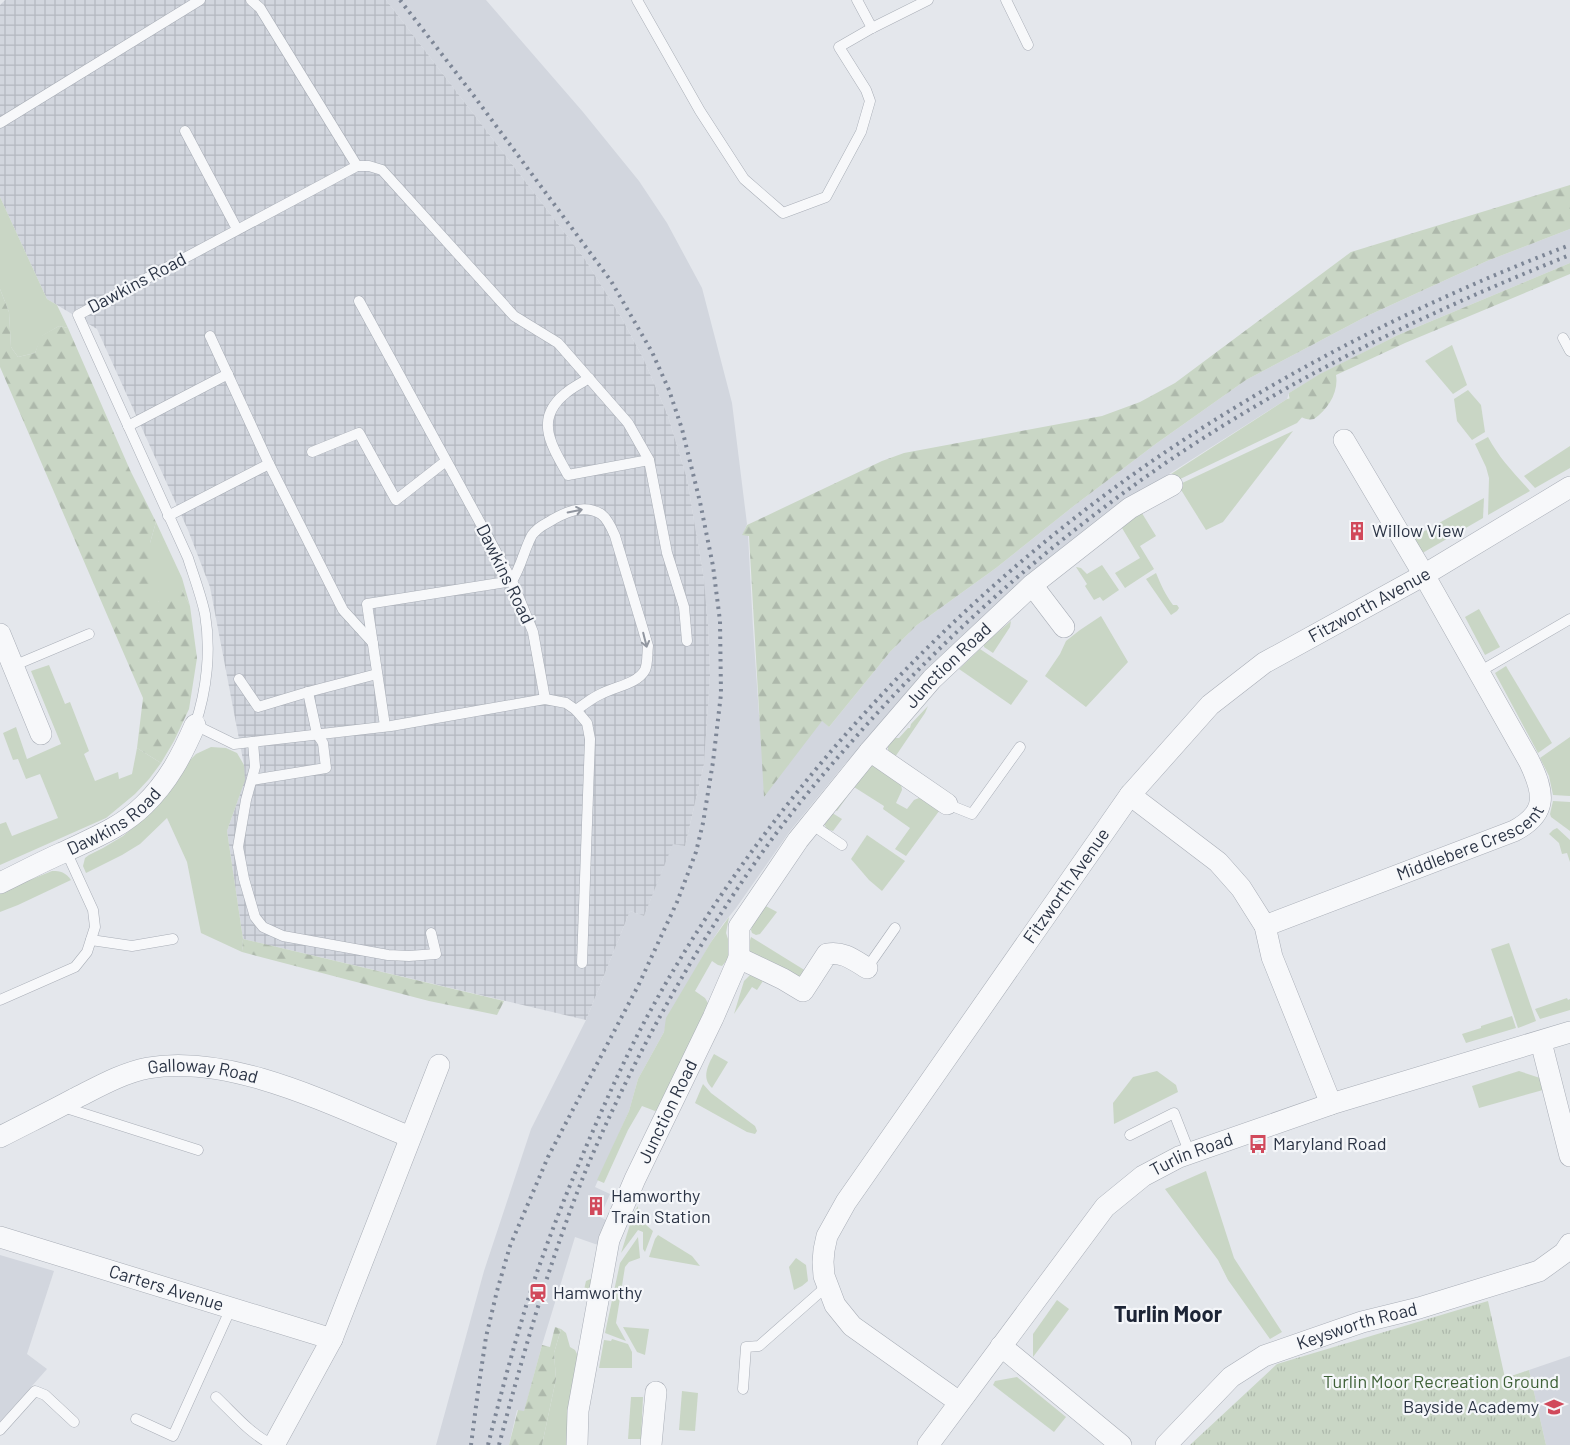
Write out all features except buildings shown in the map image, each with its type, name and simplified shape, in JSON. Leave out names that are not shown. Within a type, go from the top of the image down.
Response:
[{"type":"street","name":"Middlebere Crescent","points":[[1264,926],[1514,831],[1532,820],[1537,813],[1540,795],[1534,772],[1479,672],[1344,440]]},
{"type":"street","name":"Junction Road","points":[[577,1445],[578,1411],[609,1240],[635,1179],[713,1018],[739,958],[739,926],[798,840],[870,751],[932,679],[1032,585],[1130,508],[1172,486]]},
{"type":"street","name":"Fitzworth Avenue","points":[[959,1402],[852,1326],[835,1306],[827,1286],[823,1262],[824,1250],[827,1236],[846,1202],[1130,795],[1210,705],[1264,663],[1424,575],[1570,487]]},
{"type":"street","points":[[1032,585],[1064,627]]},
{"type":"street","points":[[0,634],[8,665],[41,734]]},
{"type":"street","name":"Dawkins Road","points":[[0,883],[102,834],[132,816],[143,807],[173,770],[194,725]]},
{"type":"street","points":[[870,751],[947,804]]},
{"type":"street","points":[[1130,795],[1218,862],[1241,888],[1264,926],[1272,957],[1331,1104]]},
{"type":"street","points":[[739,958],[803,990],[827,954],[834,952],[842,953],[867,968]]},
{"type":"street","name":"Turlin Road","points":[[928,1445],[1105,1206],[1143,1176],[1179,1158],[1331,1104],[1570,1032]]},
{"type":"street","points":[[1541,1042],[1570,1156]]},
{"type":"street","points":[[274,1445],[332,1339],[439,1065]]},
{"type":"street","name":"Galloway Road","points":[[0,1137],[110,1080],[147,1068],[178,1066],[238,1073],[286,1086],[410,1137]]},
{"type":"street","name":"Carters Avenue","points":[[0,1237],[332,1339]]},
{"type":"street","name":"Keysworth Road","points":[[1166,1445],[1231,1377],[1264,1356],[1362,1322],[1420,1308],[1539,1271],[1564,1253],[1570,1244]]},
{"type":"street","points":[[1001,1346],[1121,1445]]},
{"type":"street","points":[[650,1445],[656,1392]]},
{"type":"lane","points":[[0,123],[200,0]]},
{"type":"lane","points":[[252,0],[260,8],[357,166],[368,166],[382,170],[514,316],[558,343],[628,423],[649,460],[667,553],[684,607],[687,641]]},
{"type":"lane","points":[[637,0],[700,111],[744,179],[783,212],[826,197],[861,132],[870,101],[866,90],[839,47],[928,0]]},
{"type":"lane","points":[[857,0],[872,28]]},
{"type":"lane","points":[[1006,0],[1028,45]]},
{"type":"lane","points":[[184,131],[238,229]]},
{"type":"lane","name":"Dawkins Road","points":[[194,725],[200,711],[206,682],[207,645],[205,614],[199,592],[188,558],[78,314],[357,166]]},
{"type":"lane","name":"Dawkins Road","points":[[359,301],[512,581],[533,632],[544,699]]},
{"type":"lane","points":[[210,336],[269,464],[343,610],[372,643]]},
{"type":"lane","points":[[1563,338],[1570,351]]},
{"type":"lane","points":[[128,426],[228,374]]},
{"type":"lane","points":[[589,378],[566,393],[552,408],[547,426],[553,446],[568,475],[649,460]]},
{"type":"lane","points":[[312,452],[359,433],[396,500],[446,461]]},
{"type":"lane","points":[[168,516],[269,464]]},
{"type":"lane","points":[[385,726],[367,604],[512,581],[519,570],[533,534],[539,528],[568,512],[583,509],[603,515],[608,522],[618,546],[648,646],[647,663],[644,672],[637,678],[594,698],[576,710]]},
{"type":"lane","points":[[1479,672],[1570,619]]},
{"type":"lane","points":[[8,665],[89,634]]},
{"type":"lane","points":[[239,679],[258,707],[377,674]]},
{"type":"lane","points":[[252,780],[326,768],[323,743],[317,734],[308,692]]},
{"type":"lane","points":[[194,725],[234,744],[385,726],[544,699],[566,702],[587,723],[590,739],[582,962]]},
{"type":"lane","points":[[253,742],[255,766],[246,800],[238,847],[244,879],[255,917],[263,927],[283,936],[388,955],[409,956],[436,954],[432,933]]},
{"type":"lane","points":[[947,804],[972,814],[1020,747]]},
{"type":"lane","points":[[811,824],[842,845]]},
{"type":"lane","points":[[0,1000],[75,967],[87,952],[95,927],[93,910],[66,851]]},
{"type":"lane","points":[[867,968],[895,928]]},
{"type":"lane","points":[[91,940],[132,946],[173,939]]},
{"type":"lane","points":[[60,1106],[198,1150]]},
{"type":"lane","points":[[1130,1135],[1174,1112],[1190,1154]]},
{"type":"lane","points":[[743,1389],[746,1347],[759,1346],[827,1286]]},
{"type":"lane","points":[[136,1419],[173,1436],[231,1308]]},
{"type":"lane","points":[[0,1430],[35,1392],[45,1395],[74,1422]]},
{"type":"lane","points":[[216,1397],[252,1432],[274,1445]]},
{"type":"shaded area","points":[[5,0],[386,0],[584,258],[621,317],[644,360],[668,416],[687,479],[704,579],[710,675],[704,764],[685,846],[673,844],[644,916],[630,911],[586,1020],[243,939],[227,831],[240,794],[244,765],[210,587],[188,530],[97,329],[47,299],[0,197],[0,5]]},
{"type":"shaded area","points":[[386,0],[486,0],[583,112],[639,181],[667,223],[702,288],[732,403],[747,524],[743,535],[748,535],[759,715],[822,720],[829,727],[890,652],[917,625],[996,568],[1157,443],[1246,380],[1367,316],[1487,261],[1570,229],[1570,263],[1398,335],[1321,374],[1289,393],[1287,399],[1169,474],[1040,570],[911,691],[844,765],[790,831],[723,924],[667,1020],[664,1032],[638,1079],[629,1111],[595,1187],[610,1194],[600,1217],[608,1221],[598,1245],[575,1237],[524,1412],[517,1410],[509,1445],[436,1445],[484,1271],[531,1129],[586,1020],[630,911],[644,916],[673,843],[685,846],[704,764],[710,675],[708,625],[704,579],[687,479],[668,416],[644,360],[621,317],[584,258]]},
{"type":"shaded area","points":[[0,1255],[54,1271],[27,1354],[47,1369],[0,1422]]},
{"type":"shaded area","name":"Bayside Academy","points":[[1570,1356],[1570,1445],[1546,1445],[1529,1370]]},
{"type":"green space","points":[[1570,185],[1570,229],[1487,261],[1367,316],[1246,380],[1157,443],[1075,505],[996,568],[917,625],[890,652],[829,727],[822,721],[764,797],[749,536],[742,535],[747,525],[882,461],[904,453],[1102,416],[1140,402],[1175,383],[1351,252]]},
{"type":"green space","points":[[0,197],[47,299],[57,305],[68,328],[59,326],[42,336],[35,353],[18,357],[11,347],[9,312],[0,289]]},
{"type":"green space","points":[[1570,263],[1570,274],[1405,343],[1336,375],[1336,388],[1331,400],[1314,419],[1299,416],[1293,408],[1289,393],[1320,374],[1398,335]]},
{"type":"green space","points":[[0,289],[9,312],[11,347],[18,357],[35,353],[41,336],[59,326],[68,328],[130,470],[156,522],[150,543],[150,601],[158,602],[170,586],[182,590],[190,606],[197,658],[189,709],[161,763],[137,748],[143,698],[0,367]]},
{"type":"green space","points":[[1452,345],[1467,385],[1453,394],[1425,361]]},
{"type":"green space","points":[[1468,390],[1481,405],[1485,432],[1472,440],[1457,421],[1454,399]]},
{"type":"green space","points":[[1292,398],[1304,415],[1297,423],[1176,481],[1171,474],[1287,399]]},
{"type":"green space","points":[[1293,431],[1223,522],[1206,530],[1178,485]]},
{"type":"green space","points":[[1488,437],[1502,459],[1530,491],[1488,515],[1489,478],[1475,444]]},
{"type":"green space","points":[[1570,446],[1570,468],[1535,488],[1524,476]]},
{"type":"green space","points":[[1484,498],[1483,518],[1419,555],[1412,538]]},
{"type":"green space","points":[[1140,510],[1156,536],[1140,546],[1154,569],[1125,588],[1115,573],[1140,558],[1119,523]]},
{"type":"green space","points":[[156,522],[182,578],[190,606],[182,590],[158,602],[150,602],[150,543]]},
{"type":"green space","points":[[1102,565],[1119,590],[1103,601],[1100,597],[1094,600],[1085,586],[1087,584],[1076,567],[1081,568],[1087,574]]},
{"type":"green space","points":[[1156,573],[1170,601],[1179,608],[1171,615],[1146,579]]},
{"type":"green space","points":[[1479,609],[1500,647],[1485,655],[1465,617]]},
{"type":"green space","points":[[1101,616],[1128,662],[1086,707],[1045,676],[1060,654],[1066,641]]},
{"type":"green space","points":[[1011,621],[1010,627],[993,653],[984,647],[984,644]]},
{"type":"green space","points":[[980,649],[1028,681],[1011,705],[959,669]]},
{"type":"green space","points":[[49,665],[65,704],[70,702],[89,751],[84,754],[95,781],[118,772],[119,779],[132,774],[137,748],[161,763],[135,794],[106,818],[0,865],[0,824],[6,822],[12,836],[58,818],[40,774],[26,779],[18,759],[13,760],[3,733],[16,727],[27,759],[61,744],[31,671]]},
{"type":"green space","points":[[1506,666],[1552,743],[1538,753],[1495,673]]},
{"type":"green space","points":[[928,706],[895,757],[888,750],[891,738],[899,738]]},
{"type":"green space","points":[[1570,737],[1570,796],[1553,795],[1549,776],[1540,758]]},
{"type":"green space","points":[[211,747],[226,748],[237,753],[244,765],[245,780],[227,831],[243,939],[242,952],[201,933],[187,862],[167,818],[140,844],[122,855],[86,873],[83,866],[85,858],[123,836],[135,826],[182,768],[196,754]]},
{"type":"green space","points":[[870,762],[901,783],[902,790],[896,803],[907,809],[914,800],[919,798],[942,807],[906,856],[895,849],[910,828],[883,809],[884,806],[854,787],[837,811],[832,808]]},
{"type":"green space","points":[[1553,801],[1570,802],[1570,831],[1551,817]]},
{"type":"green space","points":[[829,811],[842,819],[833,831],[827,829],[824,824]]},
{"type":"green space","points":[[1557,828],[1570,840],[1570,862],[1567,853],[1562,854],[1559,843],[1549,834]]},
{"type":"green space","points":[[867,835],[905,861],[882,891],[869,880],[851,859]]},
{"type":"green space","points":[[52,871],[63,872],[71,880],[0,912],[0,892]]},
{"type":"green space","points":[[762,904],[777,912],[760,934],[756,935],[751,930]]},
{"type":"green space","points":[[729,917],[726,933],[731,948],[727,960],[722,966],[712,961],[695,991],[705,998],[709,1005],[659,1110],[655,1111],[642,1106],[628,1130],[604,1183],[597,1180],[629,1111],[638,1079],[664,1032],[666,1018],[711,942]]},
{"type":"green space","points":[[751,937],[806,971],[798,978],[750,953],[749,944]]},
{"type":"green space","points":[[243,939],[504,1001],[497,1015],[429,1001],[242,952]]},
{"type":"green space","points":[[1509,943],[1536,1021],[1518,1028],[1491,949]]},
{"type":"green space","points":[[750,975],[765,978],[757,990],[752,987],[734,1014],[744,981]]},
{"type":"green space","points":[[1567,998],[1568,1000],[1570,999],[1570,1010],[1540,1019],[1535,1009]]},
{"type":"green space","points":[[1512,1016],[1516,1028],[1466,1043],[1462,1034]]},
{"type":"green space","points":[[714,1054],[728,1062],[712,1088],[706,1076]]},
{"type":"green space","points":[[1157,1071],[1176,1085],[1178,1092],[1114,1124],[1113,1103],[1133,1077]]},
{"type":"green space","points":[[1519,1071],[1540,1078],[1543,1090],[1479,1108],[1472,1086]]},
{"type":"green space","points":[[703,1084],[711,1093],[755,1126],[757,1131],[755,1134],[747,1132],[695,1103]]},
{"type":"green space","points":[[1206,1171],[1234,1258],[1282,1332],[1270,1339],[1228,1280],[1218,1260],[1165,1189]]},
{"type":"green space","points":[[638,1206],[638,1218],[653,1231],[645,1252],[643,1249],[643,1232],[638,1230],[621,1253],[634,1212]]},
{"type":"green space","points":[[658,1235],[692,1256],[700,1266],[649,1257]]},
{"type":"green space","points":[[638,1237],[640,1258],[629,1262],[625,1267],[616,1323],[626,1341],[605,1333],[620,1263]]},
{"type":"green space","points":[[796,1258],[806,1265],[808,1281],[794,1290],[789,1267]]},
{"type":"green space","points":[[593,1278],[588,1302],[583,1298],[583,1294],[586,1281]]},
{"type":"green space","points":[[1057,1300],[1069,1309],[1033,1357],[1033,1334]]},
{"type":"green space","name":"Turlin Moor Recreation Ground","points":[[1488,1301],[1505,1378],[1529,1370],[1546,1445],[1190,1445],[1277,1364]]},
{"type":"green space","points":[[555,1327],[561,1329],[554,1353],[556,1379],[542,1445],[509,1445],[518,1410],[524,1411],[542,1345],[550,1347]]},
{"type":"green space","points":[[623,1327],[649,1329],[645,1355],[637,1352]]},
{"type":"green space","points":[[561,1329],[566,1333],[570,1347],[575,1350],[578,1356],[569,1445],[542,1445],[556,1379],[554,1353]]},
{"type":"green space","points":[[612,1339],[628,1344],[632,1352],[632,1368],[599,1368],[604,1340],[611,1341]]},
{"type":"green space","points":[[1017,1377],[1066,1417],[1054,1432],[993,1385],[995,1381]]},
{"type":"green space","points":[[682,1391],[698,1393],[695,1431],[679,1430]]},
{"type":"green space","points":[[631,1397],[643,1397],[641,1439],[628,1439]]},
{"type":"railway","points":[[400,0],[471,92],[611,281],[652,352],[669,390],[682,429],[713,566],[720,621],[721,694],[713,762],[696,852],[677,902],[639,984],[548,1157],[510,1246],[486,1337],[471,1445]]},
{"type":"railway","points":[[488,1445],[519,1328],[544,1252],[589,1140],[639,1032],[687,948],[741,866],[802,787],[867,711],[936,639],[1009,572],[1085,510],[1164,453],[1261,392],[1361,337],[1464,288],[1570,245]]},
{"type":"railway","points":[[499,1445],[528,1339],[562,1234],[588,1165],[644,1046],[710,931],[759,857],[817,782],[889,700],[963,626],[1042,557],[1124,492],[1214,431],[1313,374],[1363,348],[1466,299],[1570,255]]},
{"type":"place","name":"Willow View","points":[[1357,531]]},
{"type":"place","name":"Maryland Road","points":[[1258,1144]]},
{"type":"place","name":"Hamworthy Train Station","points":[[596,1206]]},
{"type":"place","name":"Hamworthy","points":[[538,1293]]},
{"type":"place","name":"Bayside Academy","points":[[1554,1407]]},
{"type":"district","name":"Turlin Moor","points":[[1168,1314]]}]
